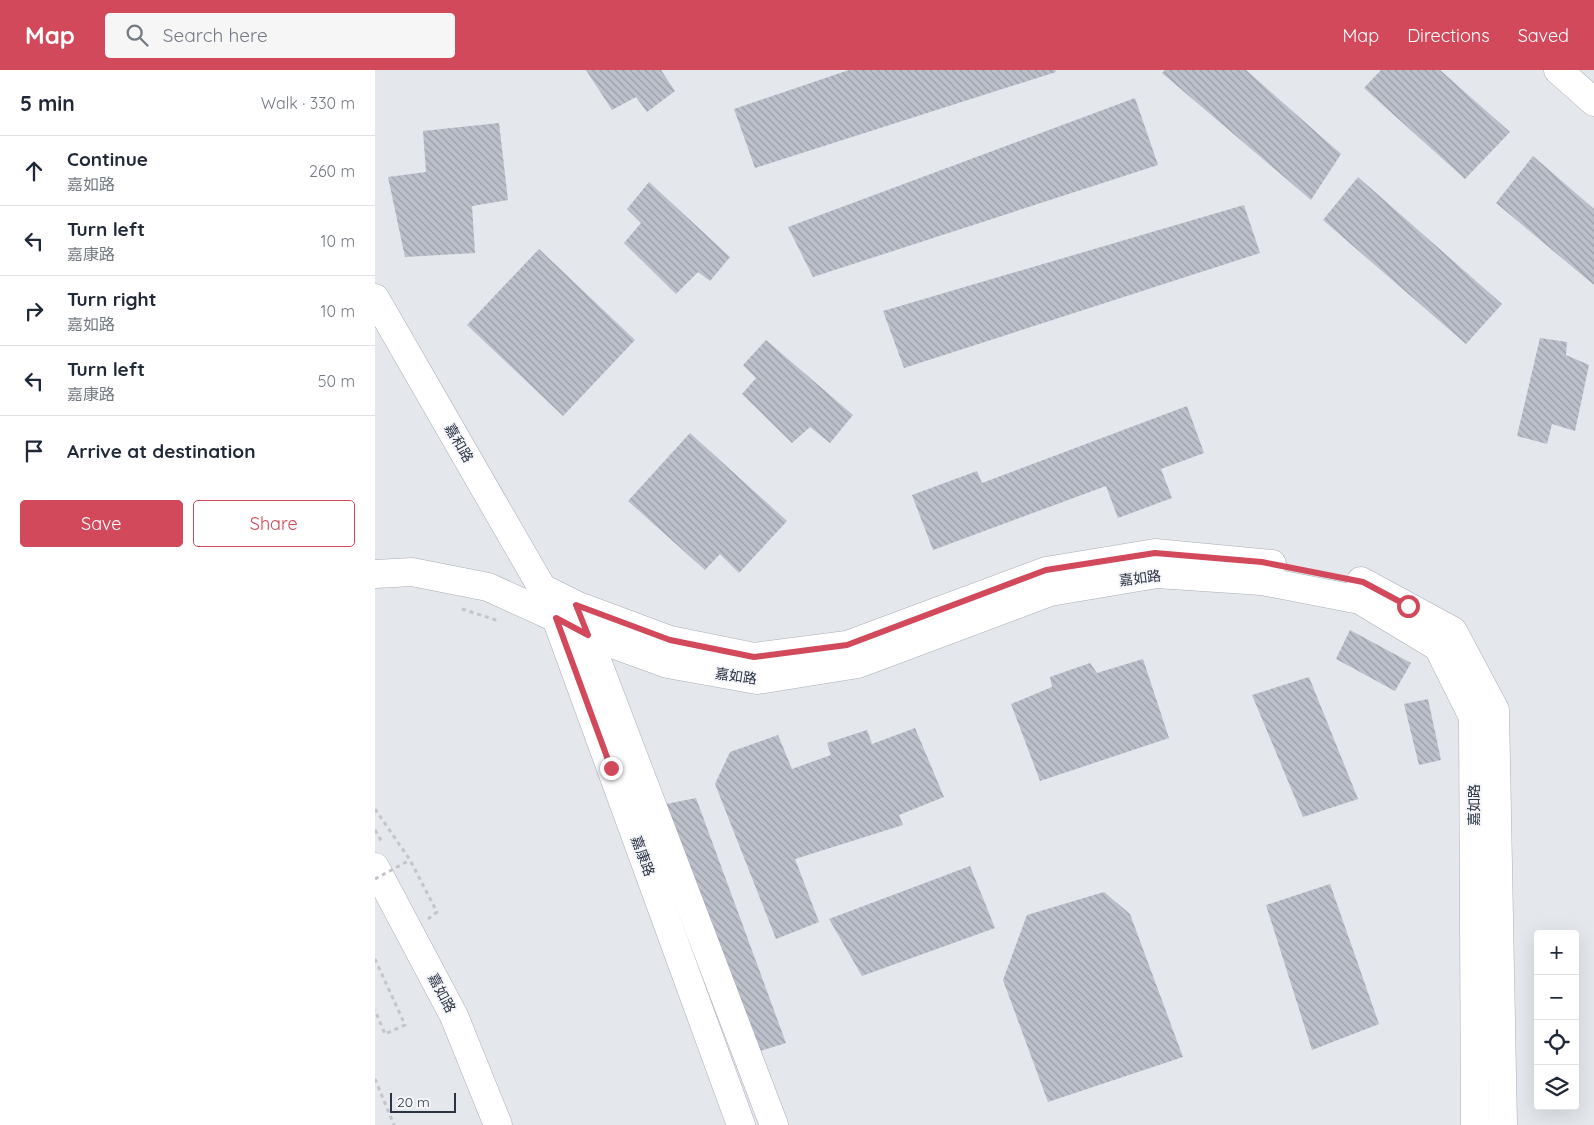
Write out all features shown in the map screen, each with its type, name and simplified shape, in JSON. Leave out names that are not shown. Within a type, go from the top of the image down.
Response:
[{"type":"street","points":[[1558,70],[1594,102]]},
{"type":"street","name":"嘉和路","points":[[375,298],[542,588]]},
{"type":"street","name":"嘉如路","points":[[375,574],[413,572],[487,587],[566,612],[670,640],[754,657],[847,645],[1046,570],[1155,553],[1262,562],[1363,582],[1453,631],[1495,710],[1503,1125]]},
{"type":"street","name":"嘉如路","points":[[588,635],[667,664],[757,680],[859,664],[1050,592],[1157,574],[1262,581],[1360,600],[1438,647],[1473,717],[1475,1125]]},
{"type":"street","name":"嘉如路","points":[[542,588],[566,612]]},
{"type":"street","name":"嘉康路","points":[[566,612],[588,635],[774,1125]]},
{"type":"street","name":"嘉康路","points":[[566,612],[741,1125]]},
{"type":"street","name":"嘉如路","points":[[375,867],[454,1016],[498,1125]]},
{"type":"path","points":[[457,607],[500,622]]},
{"type":"path","points":[[375,809],[410,860],[437,912]]},
{"type":"path","points":[[375,879],[410,860]]},
{"type":"path","points":[[375,960],[405,1025],[385,1034],[375,1010]]},
{"type":"path","points":[[375,1079],[394,1125]]},
{"type":"building","points":[[586,70],[661,70],[675,91],[647,112],[636,97],[612,110]]},
{"type":"building","points":[[849,70],[1055,70],[1056,72],[755,168],[734,109]]},
{"type":"building","points":[[1165,70],[1246,70],[1341,154],[1311,200],[1162,73]]},
{"type":"building","points":[[1381,70],[1440,70],[1510,132],[1465,179],[1364,88]]},
{"type":"building","points":[[1135,98],[1158,165],[813,277],[788,227]]},
{"type":"building","points":[[499,123],[508,200],[472,206],[475,253],[405,257],[388,177],[426,172],[423,131]]},
{"type":"building","points":[[1533,156],[1594,209],[1594,285],[1496,203]]},
{"type":"building","points":[[1358,177],[1502,304],[1466,344],[1323,220]]},
{"type":"building","points":[[649,182],[730,257],[710,281],[698,272],[676,294],[624,243],[641,223],[627,209]]},
{"type":"building","points":[[1244,205],[1260,253],[904,368],[883,311]]},
{"type":"building","points":[[539,249],[635,340],[563,416],[467,325]]},
{"type":"building","points":[[1540,338],[1567,342],[1566,355],[1589,365],[1575,431],[1552,424],[1547,444],[1517,436]]},
{"type":"building","points":[[766,340],[853,415],[830,443],[810,427],[792,443],[742,394],[756,378],[743,365]]},
{"type":"building","points":[[1187,406],[1204,453],[1161,469],[1172,498],[1118,518],[1106,486],[933,550],[912,495],[977,471],[982,483]]},
{"type":"building","points":[[690,433],[787,521],[739,573],[720,554],[705,570],[628,501]]},
{"type":"building","points":[[1350,630],[1411,663],[1395,691],[1336,659]]},
{"type":"building","points":[[1143,659],[1169,738],[1040,781],[1011,704],[1052,687],[1050,677],[1090,663],[1097,673]]},
{"type":"building","points":[[1309,677],[1358,799],[1303,817],[1252,695]]},
{"type":"building","points":[[1428,699],[1441,760],[1419,765],[1404,704]]},
{"type":"building","points":[[915,728],[944,797],[899,815],[903,825],[795,859],[819,922],[776,939],[715,784],[730,752],[778,735],[792,769],[831,755],[827,743],[867,730],[872,744]]},
{"type":"building","points":[[696,798],[786,1043],[760,1051],[666,804]]},
{"type":"building","points":[[970,866],[995,928],[862,976],[829,919]]},
{"type":"building","points":[[1330,884],[1379,1024],[1312,1050],[1266,905]]},
{"type":"building","points":[[1104,892],[1130,914],[1183,1057],[1048,1102],[1003,980],[1027,915]]},
{"type":"route","points":[[611,768],[556,618],[588,635],[576,605],[670,640],[754,657],[847,645],[1046,570],[1155,553],[1262,562],[1363,582],[1408,606]]}]
